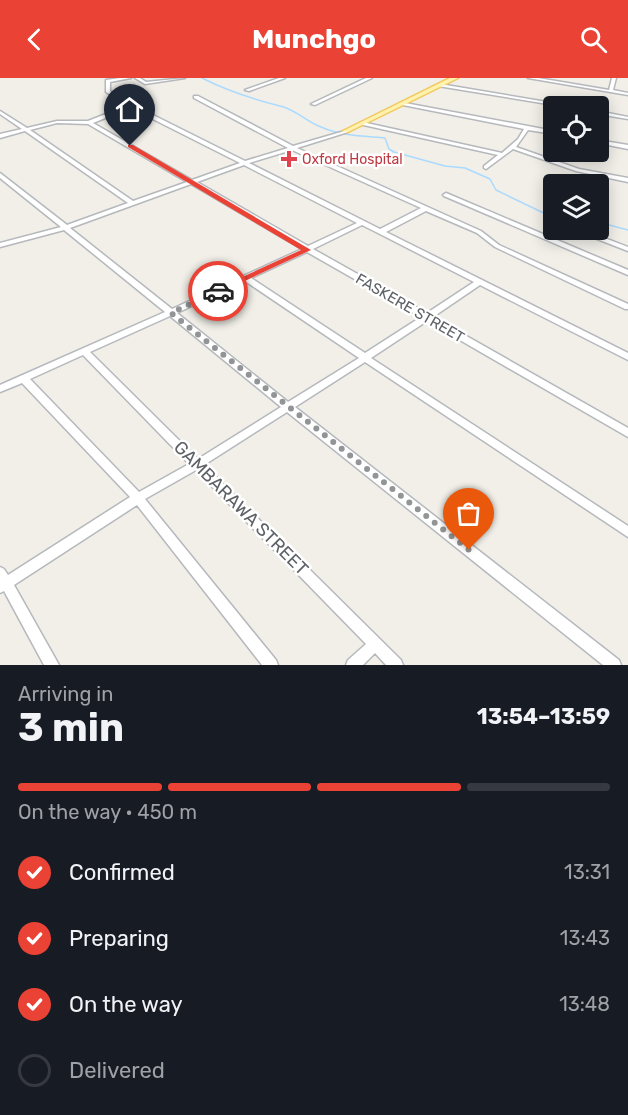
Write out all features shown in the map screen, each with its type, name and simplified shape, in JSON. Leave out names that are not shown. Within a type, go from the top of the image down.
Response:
[{"type":"main road","points":[[346,131],[455,78]]},
{"type":"street","points":[[0,136],[57,122],[89,123],[127,103],[108,92],[108,81],[129,78]]},
{"type":"street","points":[[137,78],[145,83],[183,78]]},
{"type":"street","points":[[247,90],[283,78]]},
{"type":"street","points":[[313,104],[370,78]]},
{"type":"street","points":[[530,78],[628,94]]},
{"type":"street","points":[[610,91],[614,78]]},
{"type":"street","points":[[440,85],[543,102]]},
{"type":"street","points":[[196,98],[292,148],[479,232],[497,246],[628,307]]},
{"type":"street","points":[[405,104],[543,131]]},
{"type":"street","points":[[132,106],[628,357]]},
{"type":"street","points":[[0,112],[132,203]]},
{"type":"street","points":[[609,114],[628,118]]},
{"type":"street","name":"FASKERE STREET","points":[[89,123],[628,433]]},
{"type":"street","points":[[362,124],[501,154]]},
{"type":"street","points":[[486,167],[501,154],[514,148],[527,127]]},
{"type":"street","points":[[0,245],[65,228],[245,163],[346,131]]},
{"type":"street","points":[[609,143],[626,147],[628,137]]},
{"type":"street","points":[[514,148],[578,170],[628,180]]},
{"type":"street","points":[[0,175],[614,665]]},
{"type":"street","points":[[446,195],[628,273]]},
{"type":"street","points":[[380,232],[424,209]]},
{"type":"street","points":[[0,389],[171,313],[362,223]]},
{"type":"street","points":[[604,240],[628,249]]},
{"type":"street","points":[[245,278],[628,532]]},
{"type":"street","points":[[52,665],[2,581],[198,464],[480,282]]},
{"type":"street","name":"GAMBARAWA STREET","points":[[85,352],[396,665]]},
{"type":"street","points":[[24,379],[138,498],[271,665]]},
{"type":"street","points":[[353,665],[375,644]]},
{"type":"waterway","points":[[202,78],[240,94],[285,108],[329,130],[385,138],[389,149],[394,152],[445,166],[465,168],[490,179],[496,190],[543,213]]},
{"type":"waterway","points":[[609,225],[628,230]]},
{"type":"way so far","points":[[218,291],[171,313],[469,550]]},
{"type":"place","name":"Oxford Hospital","points":[[289,159]]},
{"type":"route","points":[[130,146],[307,250],[218,291]]}]
